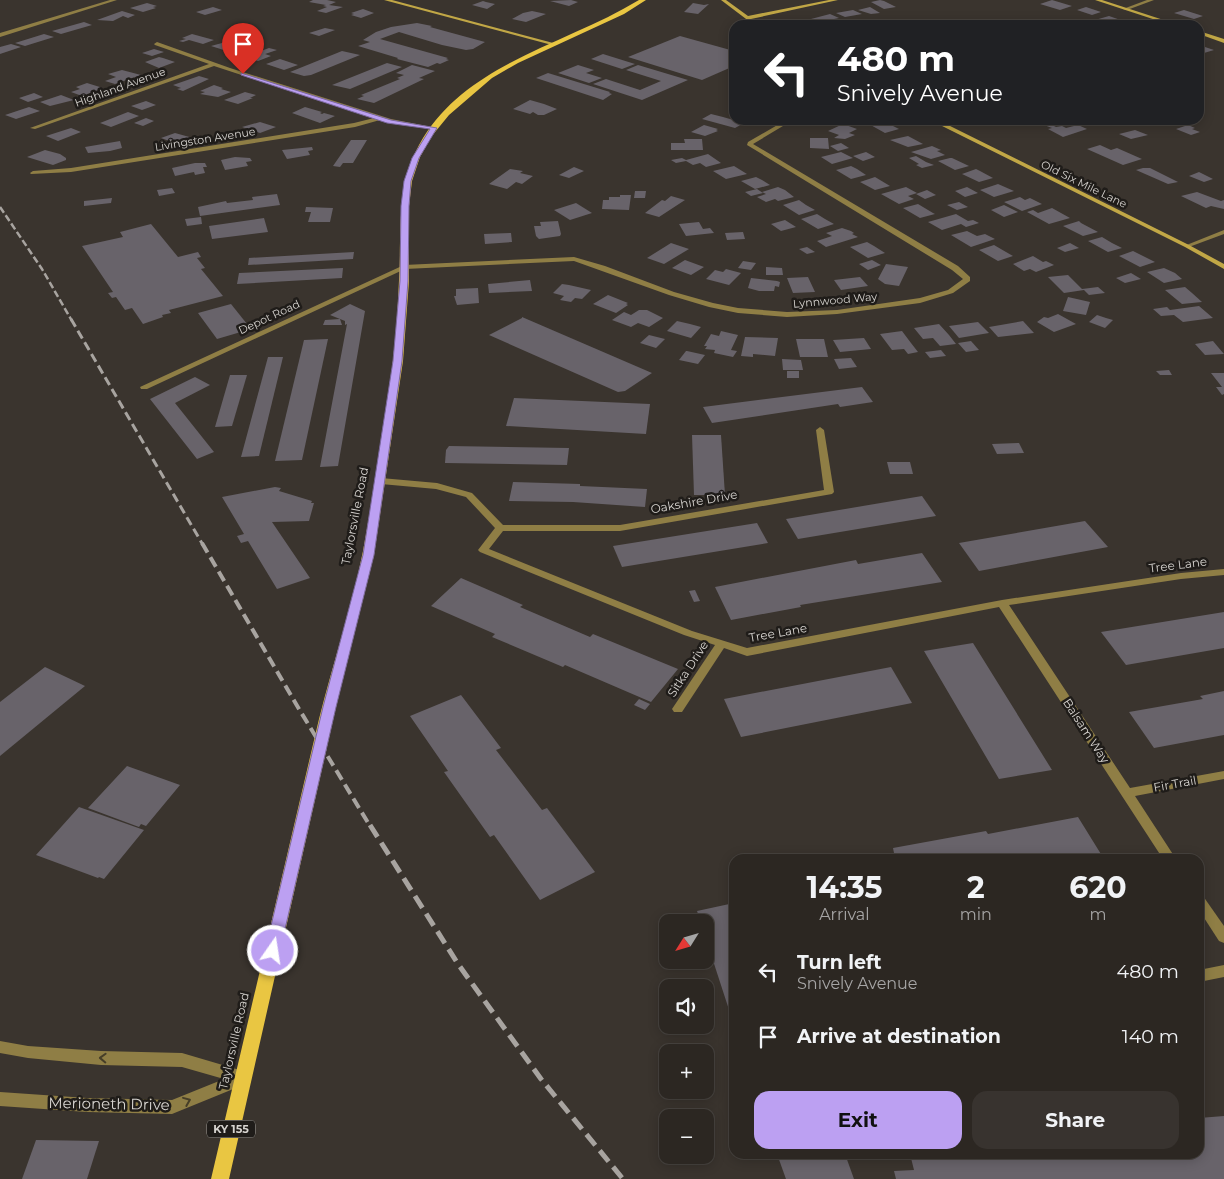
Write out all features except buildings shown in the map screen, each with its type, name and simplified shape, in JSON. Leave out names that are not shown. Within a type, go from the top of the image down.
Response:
[{"type":"main road","name":"Taylorsville Road","points":[[220,1179],[329,707],[368,555],[398,361],[404,267],[405,206],[408,181],[416,158],[434,128],[446,113],[490,77],[516,62],[614,17],[643,0]]},
{"type":"street","points":[[0,35],[115,0]]},
{"type":"street","points":[[386,0],[554,44]]},
{"type":"street","points":[[723,0],[750,20]]},
{"type":"street","points":[[747,18],[836,0]]},
{"type":"street","points":[[1097,0],[1160,20]]},
{"type":"street","points":[[1125,9],[1152,0]]},
{"type":"street","points":[[1204,34],[1224,41]]},
{"type":"street","points":[[157,44],[380,118],[434,128]]},
{"type":"street","name":"Highland Avenue","points":[[33,128],[214,64]]},
{"type":"street","name":"Livingston Avenue","points":[[33,173],[71,170],[306,133],[355,125],[380,118]]},
{"type":"street","name":"Lynnwood Way","points":[[404,267],[574,260],[598,266],[704,303],[745,312],[785,315],[819,315],[919,301],[941,295],[962,284],[967,279],[954,268],[750,145],[750,143],[781,125]]},
{"type":"street","name":"Old Six Mile Lane","points":[[943,125],[1187,246],[1224,267]]},
{"type":"street","points":[[1187,246],[1224,232]]},
{"type":"street","name":"Depot Road","points":[[144,387],[404,267]]},
{"type":"street","name":"Oakshire Drive","points":[[500,528],[620,528],[829,492],[820,430]]},
{"type":"street","points":[[381,480],[437,486],[469,495],[500,528]]},
{"type":"street","name":"Tree Lane","points":[[500,528],[483,550],[688,633],[747,652],[1002,602],[1181,576],[1224,572]]},
{"type":"street","name":"Balsam Way","points":[[1002,602],[1167,854]]},
{"type":"street","name":"Sitka Drive","points":[[678,709],[721,644]]},
{"type":"street","name":"Fir Trail","points":[[1127,793],[1224,775]]},
{"type":"street","points":[[1204,907],[1224,936]]},
{"type":"street","points":[[1204,975],[1224,971]]},
{"type":"street","points":[[0,1047],[28,1052],[92,1057],[182,1060],[243,1078]]},
{"type":"street","name":"Merioneth Drive","points":[[0,1099],[87,1105],[172,1107],[243,1078]]},
{"type":"railway","points":[[0,207],[42,269],[72,321]]},
{"type":"railway","points":[[71,319],[203,545]]},
{"type":"railway","points":[[202,543],[370,826]]},
{"type":"railway","points":[[370,825],[458,964],[541,1079],[623,1179]]},
{"type":"route","points":[[243,74],[390,121],[434,128],[416,158],[408,181],[405,206],[404,281],[398,361],[368,555],[329,707],[273,951]]}]
